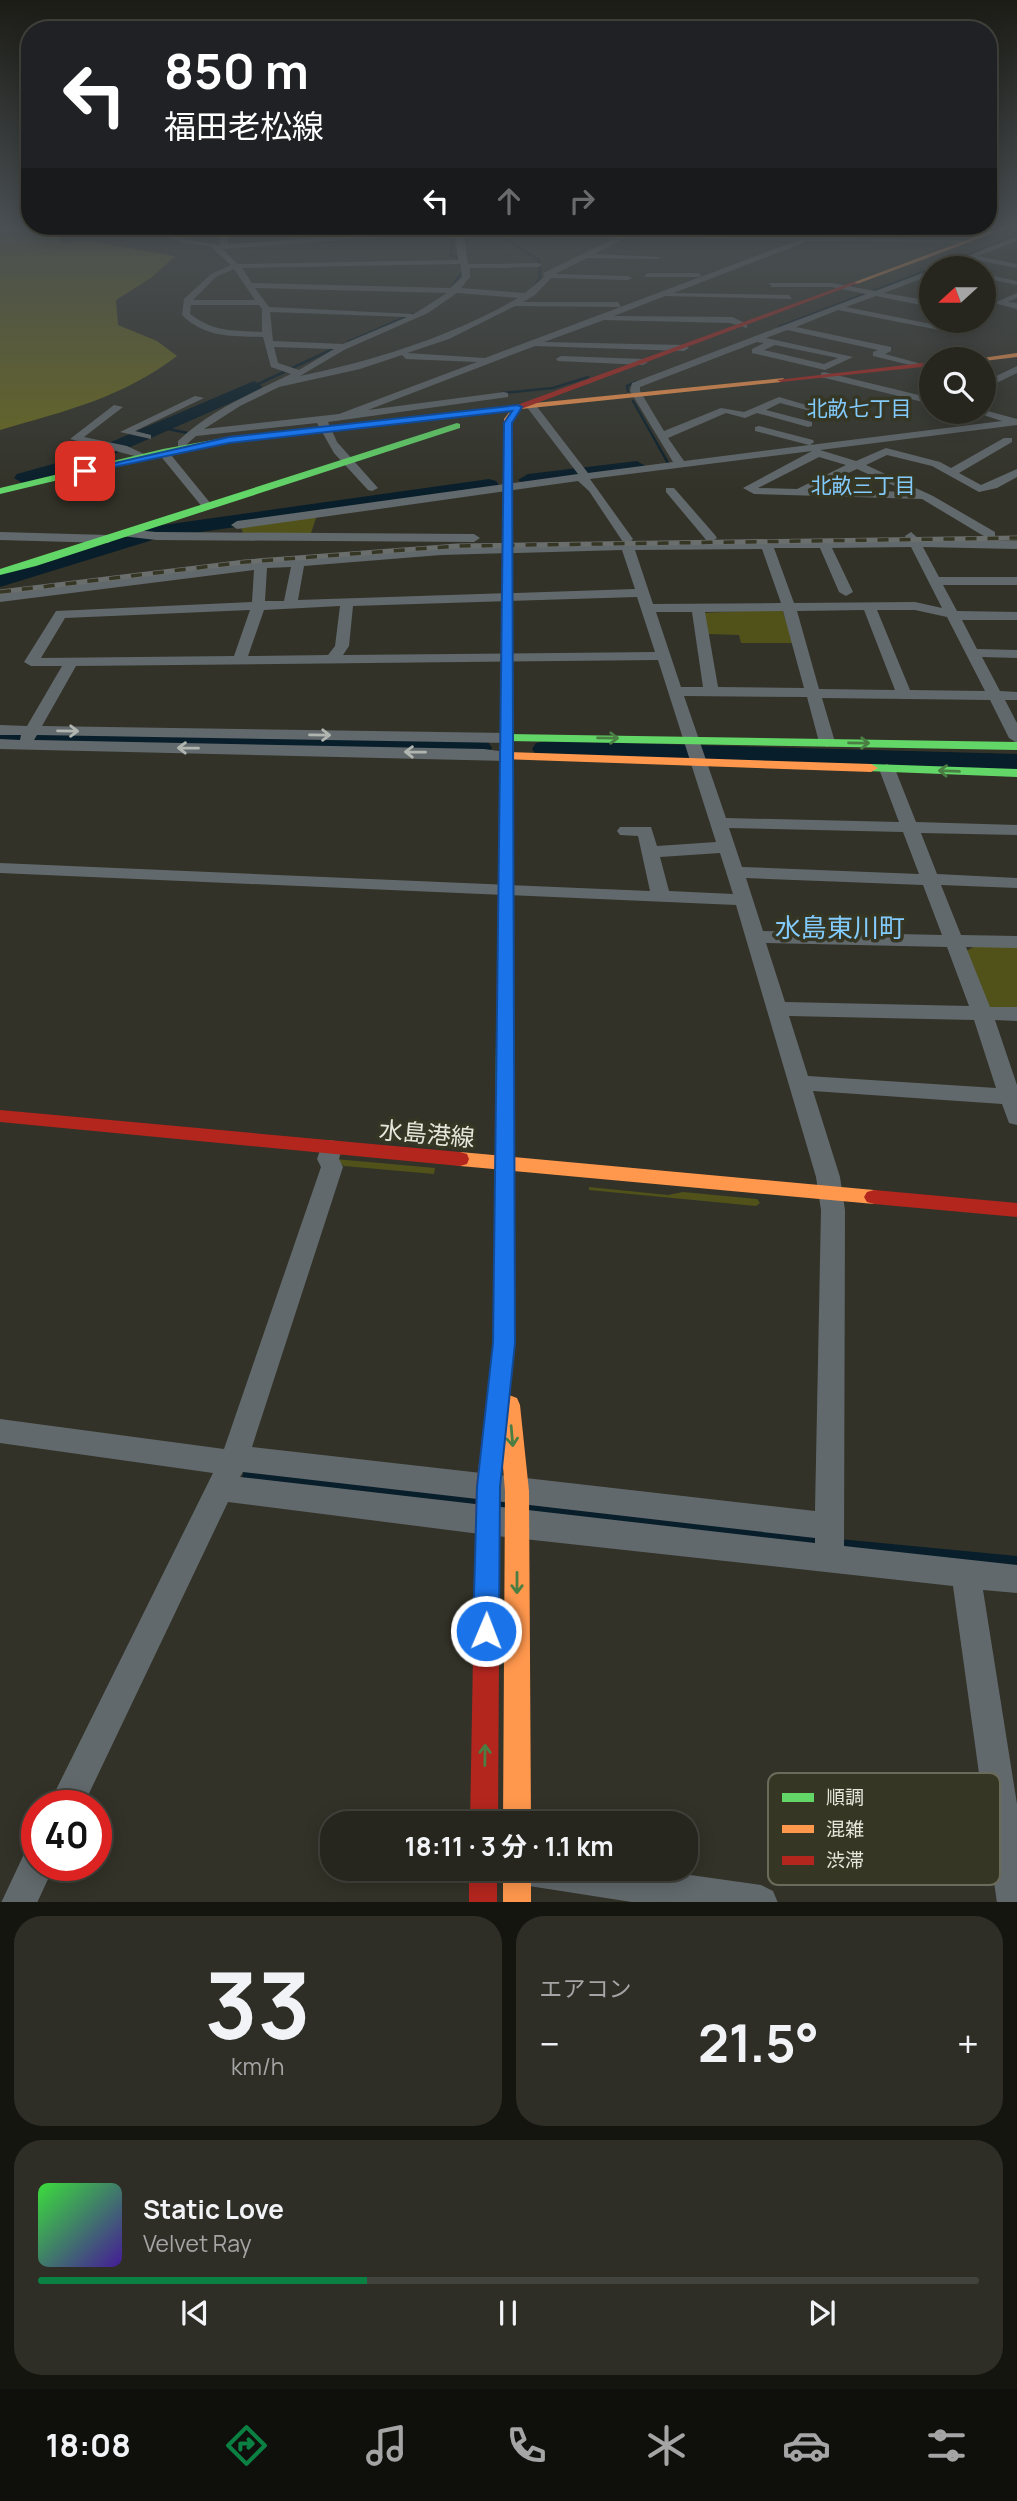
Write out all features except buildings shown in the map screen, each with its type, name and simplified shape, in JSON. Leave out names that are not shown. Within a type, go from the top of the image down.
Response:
[{"type":"street","points":[[186,315],[208,330],[268,339],[342,346],[391,356],[490,359]]},
{"type":"street","points":[[264,315],[274,365],[299,373]]},
{"type":"street","points":[[182,448],[182,443],[192,433],[215,416],[299,373],[342,346],[414,315]]},
{"type":"street","points":[[270,386],[357,367],[423,346],[492,315]]},
{"type":"street","points":[[118,407],[75,439],[127,450],[163,452],[324,424],[604,315]]},
{"type":"street","points":[[700,315],[890,340]]},
{"type":"street","points":[[725,315],[888,349],[876,354],[919,364]]},
{"type":"street","points":[[484,1811],[488,1505],[504,1343],[508,419],[524,407],[631,364],[788,315]]},
{"type":"street","points":[[679,463],[633,387],[718,351],[765,322],[788,315]]},
{"type":"street","points":[[873,315],[919,324]]},
{"type":"street","points":[[596,318],[765,322]]},
{"type":"street","points":[[266,321],[280,321]]},
{"type":"street","points":[[765,322],[772,343]]},
{"type":"street","points":[[334,323],[392,324]]},
{"type":"street","points":[[567,330],[603,330]]},
{"type":"street","points":[[783,342],[848,357],[825,367],[755,351],[772,343],[783,342]]},
{"type":"street","points":[[423,346],[451,346]]},
{"type":"street","points":[[493,347],[679,347],[718,351]]},
{"type":"street","points":[[996,357],[1017,355]]},
{"type":"street","points":[[561,359],[631,364]]},
{"type":"street","points":[[996,362],[1017,368]]},
{"type":"street","points":[[550,364],[631,364]]},
{"type":"street","points":[[192,433],[466,413],[919,365]]},
{"type":"street","points":[[996,379],[1017,368]]},
{"type":"street","points":[[824,375],[919,398]]},
{"type":"street","points":[[996,380],[1017,385]]},
{"type":"street","points":[[429,382],[457,387]]},
{"type":"street","points":[[343,416],[500,395],[470,390]]},
{"type":"street","points":[[563,392],[574,398],[592,400]]},
{"type":"street","points":[[3,488],[127,450],[144,437],[125,432],[197,399],[175,396]]},
{"type":"street","points":[[662,436],[725,410],[745,415],[779,400],[825,412]]},
{"type":"street","points":[[524,407],[593,489],[627,543],[693,752],[735,872],[828,1177],[833,1221],[829,1558]]},
{"type":"street","points":[[756,410],[820,432]]},
{"type":"street","points":[[0,572],[131,534],[207,506],[466,423],[470,419],[466,413]]},
{"type":"street","points":[[996,416],[1013,421]]},
{"type":"street","points":[[154,536],[582,475],[1013,421]]},
{"type":"street","points":[[324,424],[333,447],[345,461],[354,464],[372,488]]},
{"type":"street","points":[[993,425],[1014,440]]},
{"type":"street","points":[[759,429],[818,453],[860,464],[930,496],[991,535]]},
{"type":"street","points":[[960,429],[1014,440]]},
{"type":"street","points":[[910,457],[945,438],[935,432]]},
{"type":"street","points":[[951,473],[1014,440]]},
{"type":"street","points":[[754,442],[774,447]]},
{"type":"street","points":[[797,493],[886,451],[936,464],[979,489],[993,486],[1017,472]]},
{"type":"street","points":[[163,452],[207,506]]},
{"type":"street","points":[[818,453],[749,488],[754,491],[797,493],[930,496]]},
{"type":"street","points":[[670,490],[711,538]]},
{"type":"street","points":[[131,534],[282,535],[508,544],[767,545],[825,545],[1017,535]]},
{"type":"street","points":[[0,536],[108,539]]},
{"type":"street","points":[[627,543],[711,538],[913,539],[1017,545]]},
{"type":"street","points":[[913,539],[1017,738]]},
{"type":"street","points":[[0,598],[261,565],[508,544]]},
{"type":"street","points":[[767,545],[789,607],[827,742]]},
{"type":"street","points":[[825,545],[846,592]]},
{"type":"street","points":[[290,605],[299,561]]},
{"type":"street","points":[[240,659],[258,606],[261,565]]},
{"type":"street","points":[[936,581],[1017,581]]},
{"type":"street","points":[[643,593],[61,614],[31,662],[664,656]]},
{"type":"street","points":[[333,658],[342,646],[347,603]]},
{"type":"street","points":[[869,606],[904,694]]},
{"type":"street","points":[[648,608],[915,606],[952,614],[1017,616]]},
{"type":"street","points":[[698,608],[711,691]]},
{"type":"street","points":[[973,653],[1017,654]]},
{"type":"street","points":[[0,744],[28,737],[72,661]]},
{"type":"street","points":[[675,691],[1017,696]]},
{"type":"street","points":[[0,730],[28,737],[280,741],[508,738],[887,769],[1017,773]]},
{"type":"street","points":[[280,741],[507,756],[693,752],[827,742],[1017,746]]},
{"type":"street","points":[[800,1083],[1014,1104],[932,881],[887,769]]},
{"type":"street","points":[[719,823],[1017,830]]},
{"type":"street","points":[[626,831],[645,831],[662,897]]},
{"type":"street","points":[[650,852],[727,847]]},
{"type":"street","points":[[0,868],[506,892],[743,900]]},
{"type":"street","points":[[735,872],[1017,883]]},
{"type":"street","points":[[755,937],[1017,942]]},
{"type":"street","points":[[778,1009],[1017,1014]]},
{"type":"street","name":"水島港線","points":[[0,1116],[1017,1210]]},
{"type":"street","points":[[73,1790],[229,1470],[332,1167],[328,1159],[331,1148]]},
{"type":"street","points":[[504,1343],[517,1508],[517,1811]]},
{"type":"street","points":[[0,1431],[229,1470],[488,1505],[830,1525]]},
{"type":"street","points":[[517,1508],[829,1558],[1017,1579]]},
{"type":"street","points":[[966,1574],[996,1773]]},
{"type":"street","points":[[1000,1802],[1015,1902]]},
{"type":"street","points":[[18,1902],[28,1881]]},
{"type":"street","points":[[483,1881],[483,1902]]},
{"type":"street","points":[[517,1881],[517,1902]]},
{"type":"street","points":[[613,1881],[761,1902]]},
{"type":"shaded area","points":[[0,315],[117,315],[118,325],[157,341],[177,356],[114,393],[0,430]]},
{"type":"shaded area","points":[[317,515],[311,533],[243,533],[241,527]]},
{"type":"shaded area","points":[[782,609],[793,643],[741,643],[739,635],[707,634],[703,613]]},
{"type":"shaded area","points":[[975,946],[1017,947],[1017,1010],[993,1010],[985,1006],[963,953]]},
{"type":"shaded area","points":[[335,1159],[435,1168],[434,1174],[344,1166]]},
{"type":"shaded area","points":[[589,1187],[668,1195],[683,1192],[757,1199],[760,1203],[756,1206],[589,1190]]},
{"type":"water","points":[[244,1470],[549,1507],[818,1535],[819,1548],[242,1478]]},
{"type":"water","points":[[839,1539],[1017,1556],[1017,1567],[840,1550]]},
{"type":"waterway","points":[[348,342],[411,315]]},
{"type":"waterway","points":[[779,327],[811,315]]},
{"type":"waterway","points":[[254,386],[339,346]]},
{"type":"waterway","points":[[502,393],[553,388],[588,377]]},
{"type":"waterway","points":[[628,391],[627,386],[636,382]]},
{"type":"waterway","points":[[24,478],[78,463],[254,386]]},
{"type":"waterway","points":[[633,401],[668,463]]},
{"type":"waterway","points":[[163,428],[188,433]]},
{"type":"waterway","points":[[528,480],[637,467]]},
{"type":"waterway","points":[[0,580],[156,532],[489,485]]},
{"type":"waterway","points":[[0,738],[478,748]]},
{"type":"waterway","points":[[357,740],[478,743]]},
{"type":"waterway","points":[[651,747],[1017,757]]},
{"type":"waterway","points":[[546,749],[1017,762]]},
{"type":"railway","points":[[0,592],[245,562],[457,546],[1017,538]]},
{"type":"traffic: fast","points":[[0,572],[32,564],[457,426]]},
{"type":"traffic: fast","points":[[0,491],[163,452],[229,440],[310,431]]},
{"type":"traffic: fast","points":[[508,738],[1017,746]]},
{"type":"traffic: fast","points":[[871,768],[1017,773]]},
{"type":"traffic: fast","points":[[504,1346],[505,1044]]},
{"type":"traffic: slow","points":[[996,357],[1017,355]]},
{"type":"traffic: slow","points":[[507,672],[508,419],[518,407],[781,380]]},
{"type":"traffic: slow","points":[[507,756],[871,768]]},
{"type":"traffic: slow","points":[[460,1159],[874,1197]]},
{"type":"traffic: slow","points":[[509,1405],[517,1491],[517,1811]]},
{"type":"traffic: slow","points":[[517,1881],[517,1902]]},
{"type":"traffic: jam","points":[[310,431],[518,407],[769,315]]},
{"type":"traffic: jam","points":[[781,380],[919,365]]},
{"type":"traffic: jam","points":[[505,1044],[507,672]]},
{"type":"traffic: jam","points":[[0,1116],[460,1159]]},
{"type":"traffic: jam","points":[[874,1197],[1017,1210]]},
{"type":"traffic: jam","points":[[484,1811],[488,1487],[504,1346]]},
{"type":"traffic: jam","points":[[483,1881],[483,1902]]},
{"type":"district","name":"北畝七丁目","points":[[859,408]]},
{"type":"district","name":"北畝三丁目","points":[[863,485]]},
{"type":"district","name":"水島東川町","points":[[840,927]]},
{"type":"route","points":[[85,471],[171,450],[229,440],[518,407],[508,419],[504,1343],[488,1487],[486,1631]]}]
